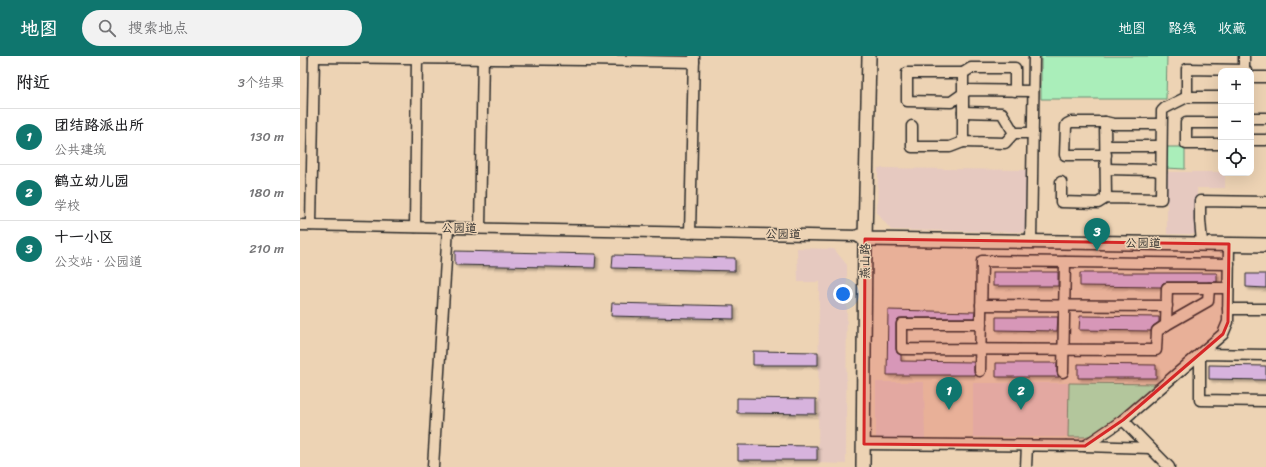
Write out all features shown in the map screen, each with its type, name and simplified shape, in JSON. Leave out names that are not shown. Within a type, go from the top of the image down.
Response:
[{"type":"main road","name":"燕山路","points":[[863,56],[863,467]]},
{"type":"main road","name":"燕山路","points":[[856,467],[862,238],[869,56]]},
{"type":"main road","name":"公园道","points":[[862,238],[1266,245]]},
{"type":"street","points":[[1031,241],[1034,56]]},
{"type":"street","points":[[1244,56],[1247,68]]},
{"type":"street","points":[[311,225],[314,57],[694,59],[690,233]]},
{"type":"street","points":[[415,227],[417,57]]},
{"type":"street","points":[[480,228],[483,58]]},
{"type":"street","points":[[1015,91],[1015,68],[971,68],[963,73],[907,73],[907,101],[952,102],[968,90],[1015,91],[1033,91]]},
{"type":"street","points":[[1187,97],[1187,69],[1218,72]]},
{"type":"street","points":[[963,73],[963,142]]},
{"type":"street","points":[[1254,76],[1266,77]]},
{"type":"street","points":[[1061,182],[1061,202],[1098,203],[1106,198],[1161,199],[1162,111],[1187,97],[1218,97]]},
{"type":"street","points":[[963,112],[1002,113],[1014,133]]},
{"type":"street","points":[[1254,118],[1266,118]]},
{"type":"street","points":[[1161,124],[1071,122],[1066,126],[1065,155],[1161,146]]},
{"type":"street","points":[[1106,122],[1106,198]]},
{"type":"street","points":[[1218,122],[1186,123],[1186,144],[1218,144]]},
{"type":"street","points":[[912,126],[912,147],[950,147],[963,142],[1005,143],[1014,133]]},
{"type":"street","points":[[1014,133],[1033,134]]},
{"type":"street","points":[[1254,140],[1266,140]]},
{"type":"street","points":[[1106,170],[1154,170],[1161,172]]},
{"type":"street","points":[[1202,243],[1200,201],[1266,202]]},
{"type":"street","name":"公园道","points":[[300,225],[862,238]]},
{"type":"street","points":[[433,467],[448,228]]},
{"type":"street","points":[[1085,446],[1123,420],[1223,334],[1228,322],[1229,244]]},
{"type":"street","points":[[980,371],[982,261],[1229,264]]},
{"type":"street","points":[[1063,372],[1065,262]]},
{"type":"street","points":[[1166,325],[1167,288],[1228,288]]},
{"type":"street","points":[[981,324],[902,324],[902,349],[1156,350],[1157,331],[1208,301],[1209,288]]},
{"type":"street","points":[[981,305],[1167,306]]},
{"type":"street","points":[[1228,309],[1266,309]]},
{"type":"street","points":[[1200,354],[1266,355]]},
{"type":"street","points":[[1200,354],[1200,400],[1266,401]]},
{"type":"street","points":[[1123,420],[1169,467]]},
{"type":"street","points":[[864,444],[1150,448]]},
{"type":"street","points":[[1026,467],[1027,446]]},
{"type":"highlighted area","points":[[865,239],[1229,244],[1228,322],[1223,334],[1123,420],[1085,446],[864,444]]},
{"type":"shaded area","points":[[878,168],[1027,170],[1026,232],[891,230],[877,213]]},
{"type":"shaded area","points":[[1167,172],[1218,172],[1218,176],[1225,176],[1225,188],[1197,188],[1197,234],[1167,234]]},
{"type":"shaded area","points":[[797,248],[834,249],[847,265],[846,464],[818,463],[819,282],[798,282]]},
{"type":"shaded area","points":[[876,382],[924,382],[925,438],[876,438]]},
{"type":"shaded area","points":[[973,383],[1069,383],[1068,437],[973,437]]},
{"type":"green space","points":[[1041,56],[1167,56],[1166,99],[1041,99]]},
{"type":"green space","points":[[1166,147],[1185,147],[1185,169],[1166,168]]},
{"type":"green space","points":[[1069,383],[1161,384],[1096,434],[1084,437],[1068,437]]},
{"type":"building","points":[[455,251],[596,254],[595,268],[455,265]]},
{"type":"building","points":[[613,255],[735,258],[735,271],[612,268]]},
{"type":"building","points":[[993,272],[1058,272],[1058,286],[993,286]]},
{"type":"building","points":[[1080,273],[1217,273],[1217,282],[1167,282],[1163,283],[1161,287],[1080,286]]},
{"type":"building","points":[[1246,274],[1266,274],[1266,288],[1246,287]]},
{"type":"building","points":[[612,303],[734,306],[734,319],[611,316]]},
{"type":"building","points":[[888,310],[975,312],[974,318],[899,318],[896,324],[896,349],[897,353],[901,355],[901,361],[974,362],[974,371],[976,375],[887,375]]},
{"type":"building","points":[[1080,316],[1159,317],[1159,322],[1153,326],[1151,331],[1079,330]]},
{"type":"building","points":[[996,317],[1058,317],[1057,331],[996,330]]},
{"type":"building","points":[[753,351],[818,352],[818,365],[753,365]]},
{"type":"building","points":[[996,363],[1057,363],[1057,372],[1059,377],[996,377]]},
{"type":"building","points":[[1078,364],[1156,365],[1156,378],[1078,378]]},
{"type":"building","points":[[1209,365],[1266,366],[1266,380],[1209,379]]},
{"type":"building","points":[[737,398],[816,399],[816,414],[737,413]]},
{"type":"building","points":[[738,445],[817,446],[817,460],[738,460]]},
{"type":"place","name":"十一小区","points":[[1097,251]]},
{"type":"place","name":"团结路派出所","points":[[949,410]]},
{"type":"place","name":"鹤立幼儿园","points":[[1021,410]]}]
